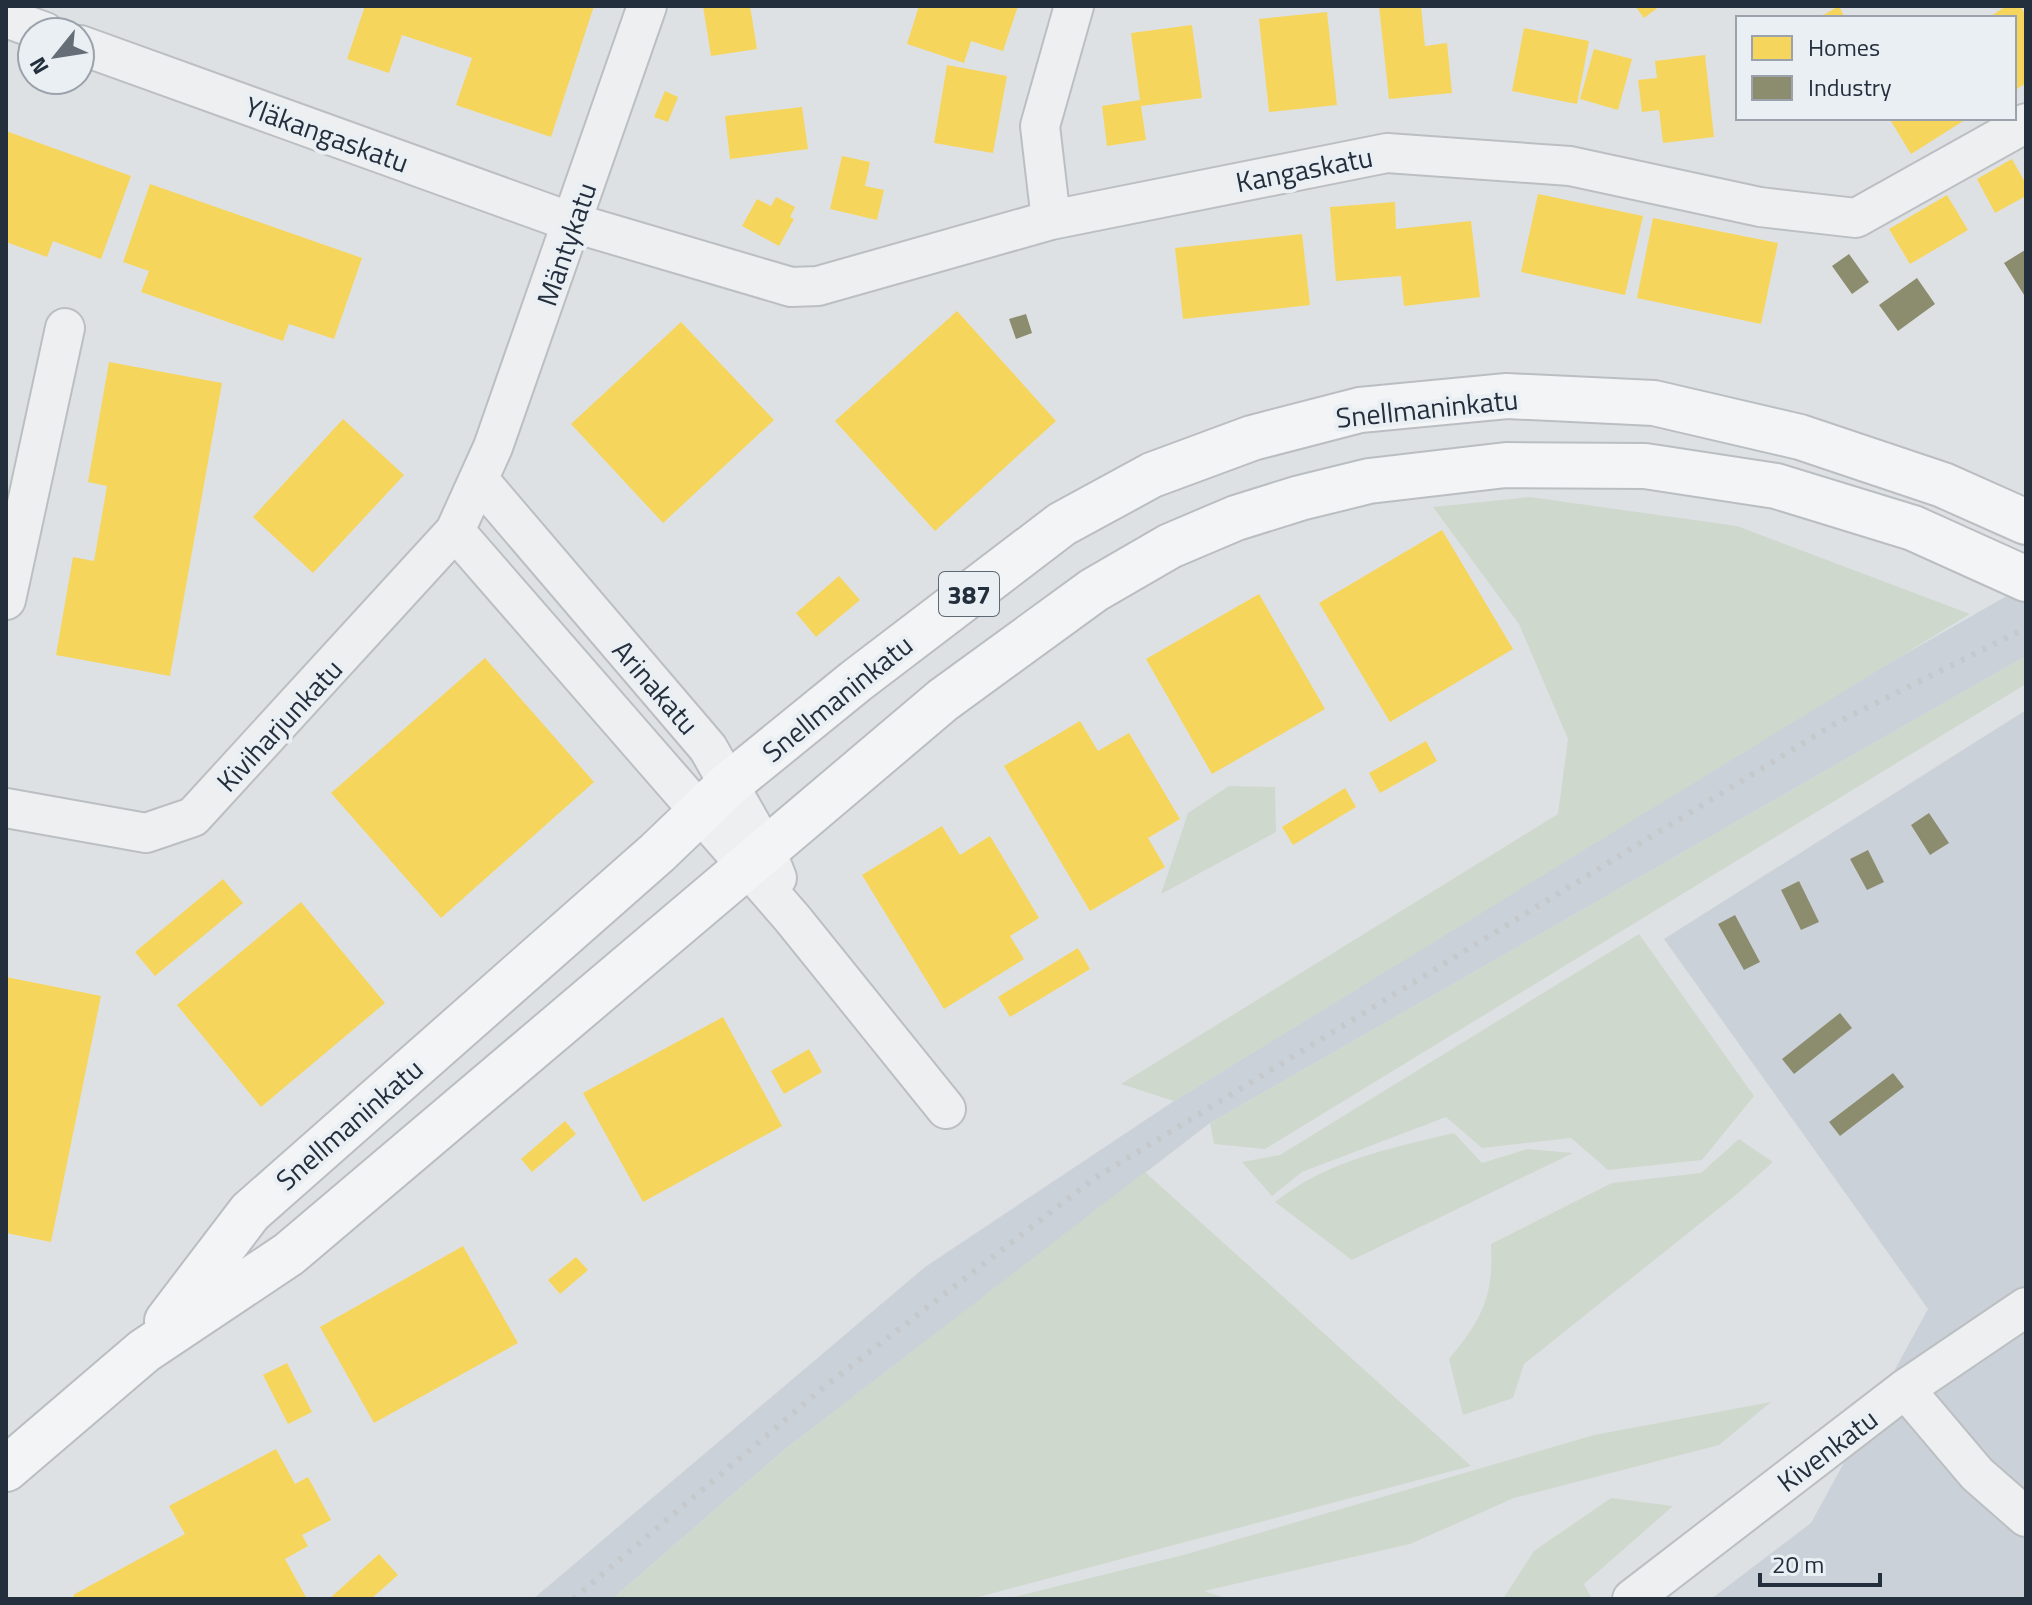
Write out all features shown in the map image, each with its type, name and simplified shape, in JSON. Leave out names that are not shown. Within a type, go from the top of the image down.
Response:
[{"type":"main road","name":"Snellmaninkatu","points":[[144,1351],[250,1212],[714,799],[856,681],[1062,524],[1152,475],[1252,438],[1360,410],[1507,396],[1654,403],[1800,437],[1943,485],[2026,522]]},
{"type":"main road","name":"Snellmaninkatu","points":[[6,1469],[144,1351],[289,1254],[700,904],[758,860],[943,700],[1094,590],[1170,546],[1236,518],[1369,481],[1506,465],[1645,466],[1776,486],[1913,528],[2026,579]]},
{"type":"street","name":"Mäntykatu","points":[[480,481],[574,223],[647,6]]},
{"type":"street","points":[[1051,220],[1040,126],[1074,6]]},
{"type":"street","name":"Yläkangaskatu","points":[[96,51],[574,223]]},
{"type":"street","name":"Kangaskatu","points":[[574,223],[791,287],[818,286],[1051,220],[1387,153],[1570,166],[1760,207],[1816,216],[1856,218],[2026,123]]},
{"type":"street","points":[[6,600],[65,328]]},
{"type":"street","name":"Kiviharjunkatu","points":[[6,808],[146,833],[193,817],[455,531],[480,481]]},
{"type":"street","name":"Arinakatu","points":[[480,481],[708,748],[714,799]]},
{"type":"street","name":"Arinakatu","points":[[455,531],[714,799],[758,860],[792,918],[946,1109]]},
{"type":"street","name":"Kivenkatu","points":[[1632,1599],[1905,1389],[2026,1307]]},
{"type":"street","points":[[1905,1389],[1977,1474],[2026,1517]]},
{"type":"shaded area","points":[[1530,497],[1737,526],[1970,614],[1174,1101],[1121,1084],[1558,814],[1568,739],[1519,624],[1433,507]]},
{"type":"shaded area","points":[[2026,585],[2026,656],[1210,1123],[784,1450],[612,1599],[533,1599],[925,1267],[1174,1101],[1856,682]]},
{"type":"shaded area","points":[[2026,656],[2026,684],[1265,1149],[1214,1144],[1210,1123]]},
{"type":"shaded area","points":[[2026,710],[2026,1599],[1711,1599],[1811,1523],[1928,1309],[1664,939]]},
{"type":"shaded area","points":[[1229,786],[1275,787],[1276,832],[1161,894],[1188,813]]},
{"type":"shaded area","points":[[1639,934],[1754,1096],[1702,1160],[1608,1170],[1571,1138],[1482,1148],[1446,1117],[1302,1172],[1272,1196],[1242,1162],[1280,1155]]},
{"type":"shaded area","points":[[1454,1133],[1482,1163],[1528,1149],[1573,1153],[1352,1260],[1275,1202],[1337,1166]]},
{"type":"shaded area","points":[[1739,1139],[1773,1162],[1524,1364],[1513,1398],[1463,1415],[1449,1359],[1484,1306],[1490,1278],[1491,1244],[1612,1183],[1701,1173]]},
{"type":"shaded area","points":[[1145,1172],[1471,1466],[971,1599],[612,1599],[784,1450]]},
{"type":"shaded area","points":[[1771,1402],[1719,1445],[1514,1498],[1410,1544],[1204,1591],[1228,1599],[1006,1599],[1187,1554],[1594,1435]]},
{"type":"shaded area","points":[[1611,1498],[1673,1506],[1584,1584],[1592,1599],[1503,1599],[1534,1551]]},
{"type":"building: Homes","points":[[365,6],[594,6],[551,137],[456,105],[472,58],[402,35],[389,73],[347,59]]},
{"type":"building: Homes","points":[[703,6],[750,6],[757,49],[711,56]]},
{"type":"building: Homes","points":[[919,6],[1018,6],[1003,51],[971,41],[964,63],[907,44]]},
{"type":"building: Homes","points":[[1379,6],[1421,6],[1425,46],[1447,43],[1452,93],[1389,99]]},
{"type":"building: Homes","points":[[1635,6],[1660,6],[1644,18]]},
{"type":"building: Homes","points":[[1839,6],[1844,16],[1822,16]]},
{"type":"building: Homes","points":[[2006,6],[2020,6],[2026,15],[2026,83],[2016,90],[2016,16],[1991,16]]},
{"type":"building: Homes","points":[[1327,12],[1337,105],[1269,112],[1259,19]]},
{"type":"building: Homes","points":[[1192,25],[1202,98],[1141,106],[1146,140],[1107,146],[1102,106],[1140,100],[1131,33]]},
{"type":"building: Homes","points":[[1524,28],[1589,41],[1577,104],[1512,91]]},
{"type":"building: Homes","points":[[1594,49],[1632,59],[1618,110],[1580,99]]},
{"type":"building: Homes","points":[[1705,55],[1714,137],[1663,143],[1659,110],[1642,112],[1638,80],[1657,78],[1655,61]]},
{"type":"building: Homes","points":[[947,65],[1007,76],[993,153],[934,143]]},
{"type":"building: Homes","points":[[665,91],[678,97],[668,122],[654,117]]},
{"type":"building: Homes","points":[[802,107],[808,149],[730,159],[725,116]]},
{"type":"building: Homes","points":[[1890,120],[1965,120],[1911,154]]},
{"type":"building: Homes","points":[[6,131],[131,176],[101,259],[53,241],[47,257],[6,242]]},
{"type":"building: Homes","points":[[842,156],[870,162],[865,186],[884,190],[877,220],[830,209]]},
{"type":"building: Homes","points":[[2012,159],[2026,184],[2026,196],[1995,213],[1977,179]]},
{"type":"building: Homes","points":[[150,184],[362,258],[334,339],[289,324],[283,341],[141,292],[149,271],[123,262]]},
{"type":"building: Homes","points":[[1538,194],[1643,216],[1625,295],[1521,272]]},
{"type":"building: Homes","points":[[1947,195],[1968,230],[1910,264],[1889,229]]},
{"type":"building: Homes","points":[[776,197],[795,207],[790,217],[794,219],[779,246],[742,226],[757,199],[771,206]]},
{"type":"building: Homes","points":[[1395,202],[1396,229],[1471,221],[1480,297],[1404,306],[1401,276],[1336,281],[1330,207]]},
{"type":"building: Homes","points":[[1653,218],[1778,243],[1761,324],[1637,298]]},
{"type":"building: Homes","points":[[1302,234],[1310,305],[1183,319],[1175,248]]},
{"type":"building: Homes","points":[[957,311],[1056,421],[935,531],[835,421]]},
{"type":"building: Homes","points":[[681,322],[774,420],[663,523],[571,424]]},
{"type":"building: Homes","points":[[109,362],[222,383],[170,676],[56,655],[73,557],[94,561],[107,486],[88,482]]},
{"type":"building: Homes","points":[[343,419],[404,475],[313,573],[253,517]]},
{"type":"building: Homes","points":[[1442,530],[1513,649],[1390,722],[1319,603]]},
{"type":"building: Homes","points":[[839,576],[860,600],[816,637],[796,613]]},
{"type":"building: Homes","points":[[1259,594],[1325,709],[1212,774],[1146,659]]},
{"type":"building: Homes","points":[[485,658],[594,782],[441,918],[331,793]]},
{"type":"building: Homes","points":[[1080,721],[1098,751],[1129,733],[1180,819],[1148,838],[1165,867],[1090,911],[1004,766]]},
{"type":"building: Homes","points":[[1426,741],[1437,761],[1380,793],[1369,773]]},
{"type":"building: Homes","points":[[1345,788],[1356,807],[1293,845],[1282,827]]},
{"type":"building: Homes","points":[[942,826],[960,855],[990,836],[1039,918],[1010,936],[1024,959],[944,1009],[862,875]]},
{"type":"building: Homes","points":[[223,879],[243,903],[155,976],[135,952]]},
{"type":"building: Homes","points":[[301,902],[385,1003],[261,1107],[177,1005]]},
{"type":"building: Homes","points":[[1078,948],[1090,969],[1010,1017],[998,997]]},
{"type":"building: Homes","points":[[6,977],[101,996],[51,1242],[6,1233]]},
{"type":"building: Homes","points":[[723,1017],[782,1126],[643,1202],[583,1093]]},
{"type":"building: Homes","points":[[809,1049],[822,1072],[784,1094],[771,1071]]},
{"type":"building: Homes","points":[[565,1121],[576,1134],[532,1172],[521,1159]]},
{"type":"building: Homes","points":[[463,1246],[518,1343],[374,1423],[320,1327]]},
{"type":"building: Homes","points":[[576,1257],[588,1270],[560,1294],[548,1280]]},
{"type":"building: Homes","points":[[287,1363],[312,1412],[288,1424],[263,1375]]},
{"type":"building: Homes","points":[[276,1449],[295,1484],[308,1477],[331,1520],[302,1535],[308,1546],[285,1559],[307,1599],[76,1599],[73,1595],[185,1534],[169,1506]]},
{"type":"building: Homes","points":[[379,1554],[398,1575],[371,1599],[329,1599]]},
{"type":"building: Industry","points":[[2026,252],[2026,298],[2004,263]]},
{"type":"building: Industry","points":[[1849,254],[1869,282],[1852,294],[1832,266]]},
{"type":"building: Industry","points":[[1917,278],[1935,304],[1898,331],[1879,305]]},
{"type":"building: Industry","points":[[1026,314],[1032,333],[1016,339],[1009,319]]},
{"type":"building: Industry","points":[[1929,813],[1949,843],[1930,855],[1911,825]]},
{"type":"building: Industry","points":[[1868,850],[1884,882],[1867,890],[1850,859]]},
{"type":"building: Industry","points":[[1799,881],[1819,922],[1801,930],[1781,890]]},
{"type":"building: Industry","points":[[1735,915],[1760,962],[1744,970],[1718,924]]},
{"type":"building: Industry","points":[[1840,1013],[1852,1028],[1794,1074],[1782,1059]]},
{"type":"building: Industry","points":[[1893,1073],[1904,1087],[1840,1136],[1829,1122]]},
{"type":"railway","points":[[573,1599],[824,1387],[1095,1178],[1836,723],[2026,628]]}]
